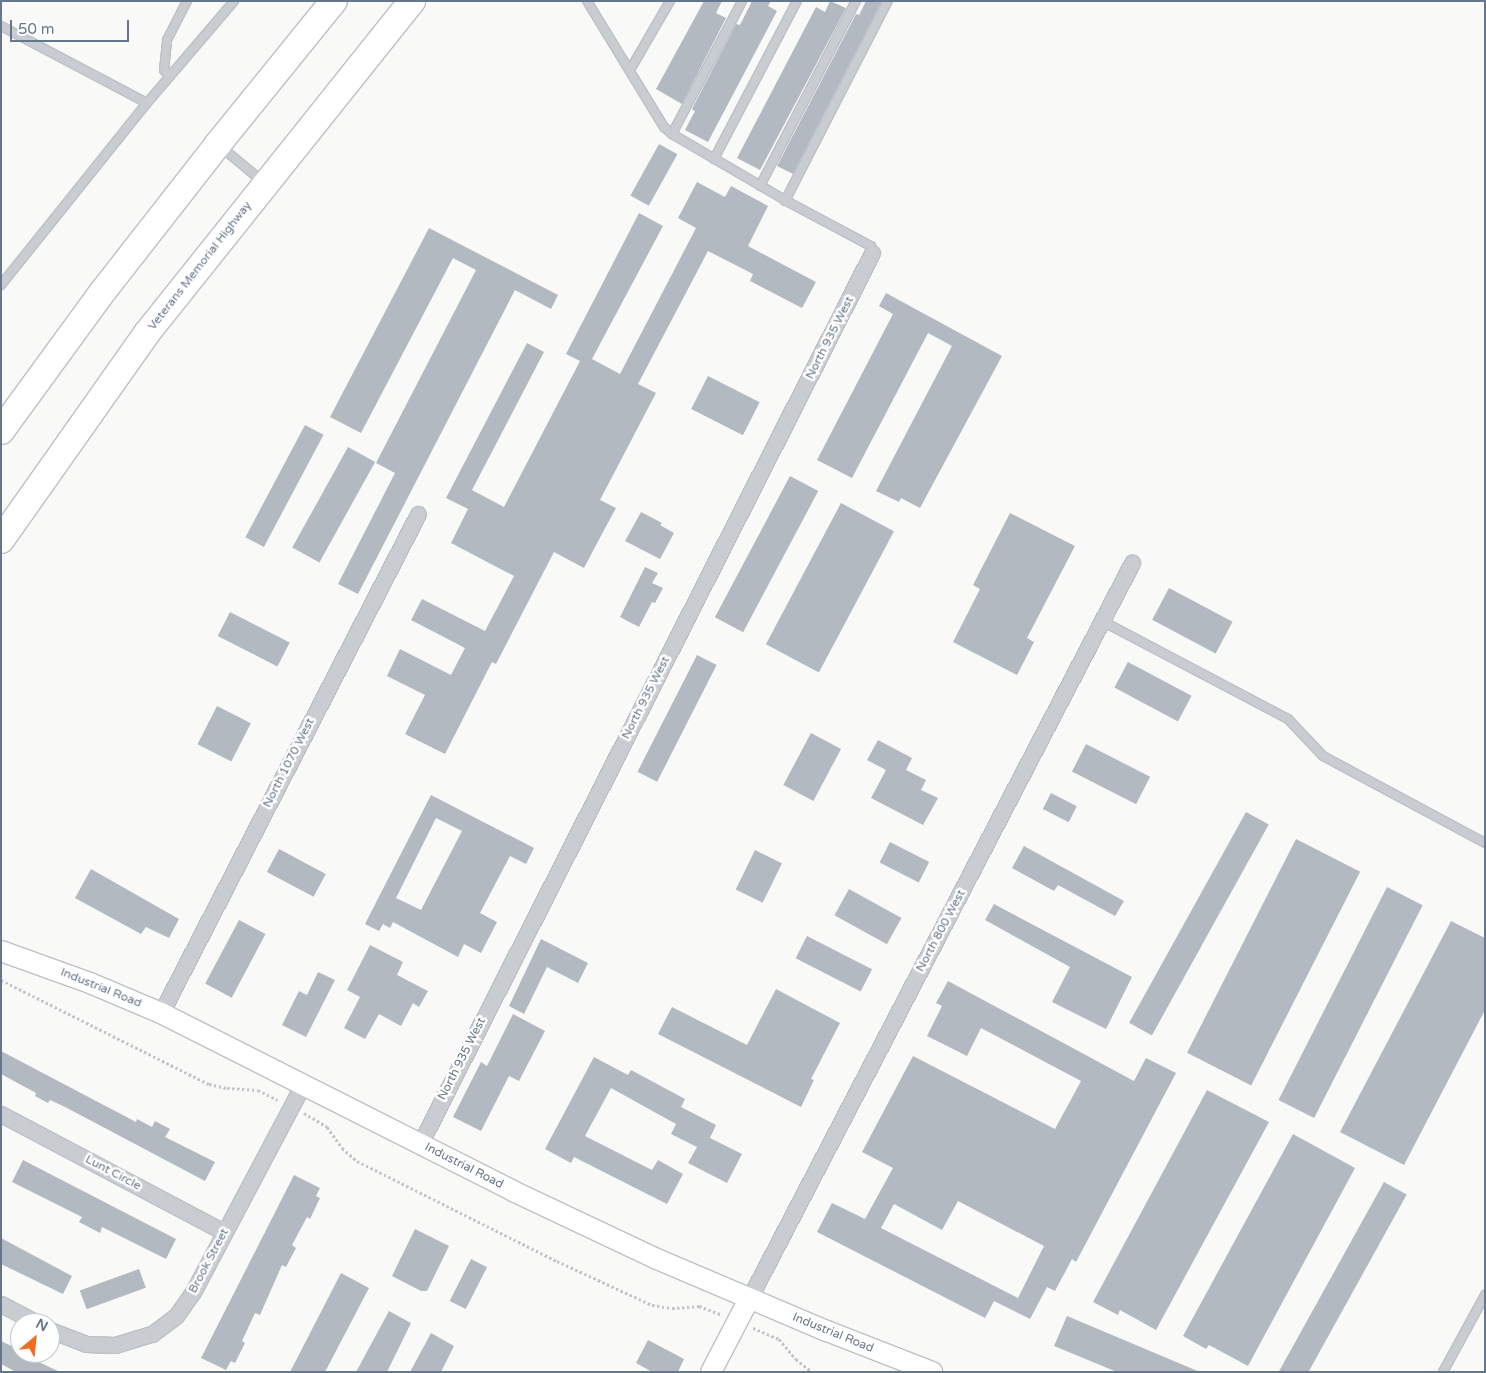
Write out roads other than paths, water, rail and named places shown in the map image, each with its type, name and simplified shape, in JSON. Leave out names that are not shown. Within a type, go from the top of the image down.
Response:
[{"type":"highway","points":[[1,431],[104,290],[218,144],[334,1]]},
{"type":"highway","name":"Veterans Memorial Highway","points":[[1,540],[147,333],[412,1]]},
{"type":"street","name":"North 935 West","points":[[420,1144],[872,253]]},
{"type":"street","name":"North 1070 West","points":[[161,1012],[418,514]]},
{"type":"street","name":"North 800 West","points":[[749,1299],[1132,563]]},
{"type":"street","name":"Industrial Road","points":[[1,951],[90,983],[161,1012],[584,1225],[749,1299],[932,1372]]},
{"type":"street","name":"Brook Street","points":[[60,1334],[71,1339],[102,1345],[128,1343],[152,1334],[176,1316],[185,1305],[303,1084]]},
{"type":"street","name":"Lunt Circle","points":[[1,1114],[224,1232]]},
{"type":"street","points":[[711,1372],[749,1299]]},
{"type":"street","points":[[1,1304],[18,1313]]},
{"type":"lane","points":[[170,76],[164,70],[167,40],[187,1]]},
{"type":"lane","points":[[1,285],[147,103],[234,1]]},
{"type":"lane","points":[[587,1],[664,127],[672,134],[785,201],[871,246],[872,253]]},
{"type":"lane","points":[[630,70],[670,1]]},
{"type":"lane","points":[[672,134],[742,1]]},
{"type":"lane","points":[[714,158],[797,1]]},
{"type":"lane","points":[[760,186],[856,1]]},
{"type":"lane","points":[[785,201],[888,1]]},
{"type":"lane","points":[[1,26],[147,103]]},
{"type":"lane","points":[[218,144],[266,184]]},
{"type":"lane","points":[[1102,621],[1288,719],[1323,756],[1485,843]]},
{"type":"lane","points":[[1443,1372],[1485,1295]]}]
